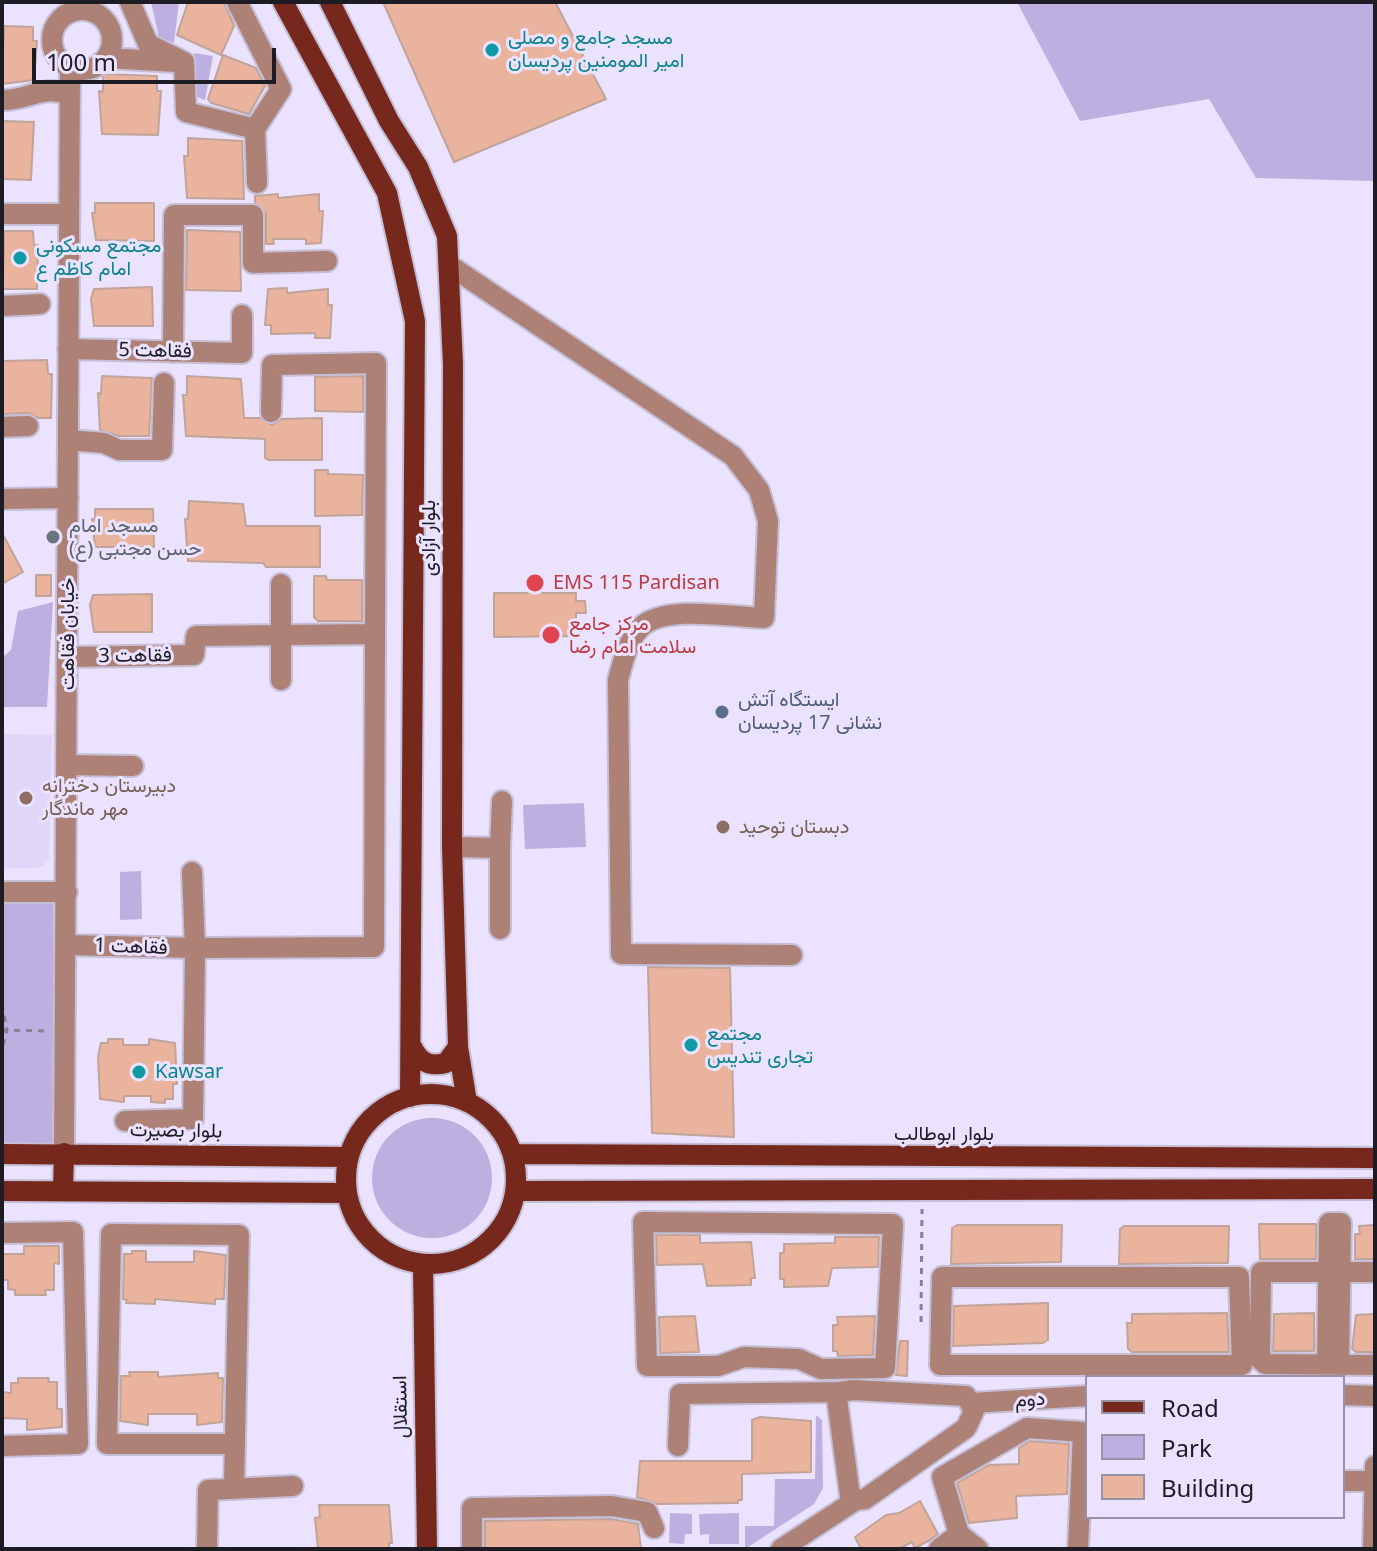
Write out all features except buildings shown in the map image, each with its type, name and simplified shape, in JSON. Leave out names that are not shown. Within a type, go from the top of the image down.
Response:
[{"type":"main road","name":"بلوار آزادی","points":[[283,2],[387,193],[415,321],[410,1097]]},
{"type":"main road","name":"بلوار آزادی","points":[[330,2],[389,121],[418,167],[447,236],[452,847],[458,1047],[467,1102]]},
{"type":"main road","points":[[412,1047],[417,1057],[436,1066],[446,1063],[458,1047]]},
{"type":"main road","points":[[439,1094],[467,1102],[487,1115],[503,1133],[513,1154],[516,1191],[509,1216],[494,1238],[474,1253],[449,1263],[423,1264],[402,1259],[382,1249],[365,1233],[354,1215],[347,1193],[349,1157],[358,1136],[371,1118],[389,1105],[410,1097],[439,1094]]},
{"type":"main road","points":[[63,1191],[64,1153]]},
{"type":"main road","name":"بلوار بصیرت","points":[[2,1154],[349,1157]]},
{"type":"main road","name":"بلوار ابوطالب","points":[[513,1154],[757,1158],[1375,1158]]},
{"type":"main road","points":[[516,1191],[1375,1189]]},
{"type":"main road","points":[[2,1191],[347,1193]]},
{"type":"main road","name":"استقلال","points":[[423,1264],[427,1549]]},
{"type":"street","points":[[130,2],[148,44],[184,62]]},
{"type":"street","points":[[237,2],[281,89],[255,129],[257,183]]},
{"type":"street","points":[[80,6],[94,12],[105,20],[112,32],[112,46],[107,58],[97,67],[83,71],[70,68],[53,48],[53,35],[58,23],[80,6]]},
{"type":"street","points":[[107,58],[184,62]]},
{"type":"street","points":[[184,62],[186,112],[255,129]]},
{"type":"street","name":"خیابان فقاهت","points":[[64,1153],[56,1031],[66,945],[67,892],[70,68]]},
{"type":"street","points":[[2,100],[16,101],[27,93],[54,89],[70,95]]},
{"type":"street","points":[[2,214],[68,214]]},
{"type":"street","points":[[173,352],[174,215],[253,215],[253,263],[327,261]]},
{"type":"street","points":[[449,265],[733,456],[759,490],[768,521],[764,618],[674,614],[642,626],[627,649],[618,680],[621,954],[792,955]]},
{"type":"street","points":[[2,306],[40,304]]},
{"type":"street","name":"فقاهت 5","points":[[68,349],[242,353],[242,315]]},
{"type":"street","points":[[192,872],[195,948],[374,947],[376,363],[272,365],[271,412]]},
{"type":"street","points":[[68,440],[104,443],[119,450],[162,450],[164,383]]},
{"type":"street","points":[[2,427],[28,426]]},
{"type":"street","points":[[2,499],[68,498]]},
{"type":"street","points":[[281,584],[281,680]]},
{"type":"street","points":[[281,636],[375,634]]},
{"type":"street","name":"فقاهت 3","points":[[68,657],[194,655],[196,636],[281,636]]},
{"type":"street","points":[[67,765],[133,766]]},
{"type":"street","points":[[500,929],[502,801]]},
{"type":"street","points":[[452,847],[500,848]]},
{"type":"street","points":[[2,892],[67,892]]},
{"type":"street","name":"فقاهت 1","points":[[66,945],[195,948],[193,1119],[125,1121]]},
{"type":"street","points":[[643,1222],[893,1224],[885,1368],[821,1369],[799,1359],[762,1357],[744,1357],[718,1366],[647,1366],[643,1222]]},
{"type":"street","points":[[2,1233],[73,1232],[78,1444],[2,1446]]},
{"type":"street","points":[[234,1489],[235,1444],[239,1235],[111,1234],[107,1444],[235,1444]]},
{"type":"street","points":[[1375,1272],[1261,1272],[1260,1359],[1265,1364],[1375,1365]]},
{"type":"street","points":[[1333,1365],[1334,1272]]},
{"type":"street","points":[[942,1277],[1239,1277],[1242,1365],[1084,1362],[940,1365],[942,1277]]},
{"type":"street","points":[[762,1357],[762,1392]]},
{"type":"street","points":[[1084,1362],[1086,1375]]},
{"type":"street","points":[[840,1392],[837,1399],[845,1479],[850,1496],[856,1500]]},
{"type":"street","name":"دوم","points":[[678,1446],[680,1394],[948,1394],[966,1396],[972,1403],[1085,1396]]},
{"type":"street","points":[[1345,1395],[1375,1396]]},
{"type":"street","points":[[781,1549],[856,1500],[865,1499],[966,1428],[972,1420],[972,1403]]},
{"type":"street","points":[[978,1549],[959,1534],[942,1477],[1027,1428],[1083,1432],[1078,1549]]},
{"type":"street","points":[[1373,1549],[1375,1466]]},
{"type":"street","points":[[1345,1481],[1374,1481]]},
{"type":"street","points":[[207,1549],[208,1490],[293,1486]]},
{"type":"street","points":[[472,1549],[472,1508],[612,1506],[647,1512],[654,1528]]},
{"type":"street","points":[[939,1549],[959,1534]]},
{"type":"path","points":[[2,1004],[5,1030],[2,1050]]},
{"type":"path","points":[[48,1017],[56,1031]]},
{"type":"path","points":[[5,1030],[56,1031]]},
{"type":"path","points":[[48,1045],[56,1031]]},
{"type":"path","points":[[921,1331],[922,1191]]},
{"type":"shaded area","name":"دبیرستان دخترانه مهر ماندگار","points":[[2,734],[52,735],[49,861],[38,868],[2,868]]},
{"type":"green space","points":[[151,2],[179,2],[174,43],[159,38]]},
{"type":"green space","points":[[1017,2],[1375,2],[1375,181],[1256,178],[1209,99],[1080,121]]},
{"type":"green space","points":[[194,53],[213,56],[205,100],[194,96]]},
{"type":"green space","points":[[53,602],[47,707],[2,707],[2,658],[11,650],[18,611]]},
{"type":"green space","points":[[584,803],[586,847],[525,849],[523,805]]},
{"type":"green space","points":[[141,871],[142,919],[120,920],[120,872]]},
{"type":"green space","points":[[2,904],[53,904],[56,1149],[2,1149]]},
{"type":"green space","points":[[432,1118],[455,1123],[474,1136],[487,1155],[492,1178],[487,1201],[474,1220],[455,1233],[432,1238],[409,1233],[390,1220],[377,1201],[372,1178],[377,1155],[390,1136],[409,1123]]},
{"type":"green space","points":[[816,1415],[822,1420],[823,1488],[814,1504],[745,1549],[745,1526],[774,1526],[775,1479],[815,1479]]},
{"type":"green space","points":[[670,1513],[692,1514],[692,1534],[685,1534],[684,1544],[669,1543]]},
{"type":"green space","points":[[739,1513],[739,1544],[709,1544],[709,1534],[700,1535],[699,1514]]},
{"type":"place","name":"مسجد جامع و مصلی امیر المومنین پردیسان","points":[[492,50]]},
{"type":"place","name":"مجتمع مسکونی امام کاظم ع","points":[[20,258]]},
{"type":"place","name":"مسجد امام حسن مجتبی (ع)","points":[[53,537]]},
{"type":"place","name":"EMS 115 Pardisan","points":[[535,583]]},
{"type":"place","name":"مرکز جامع سلامت امام رضا","points":[[551,635]]},
{"type":"place","name":"ایستگاه آتش نشانی 17 پردیسان","points":[[722,712]]},
{"type":"place","name":"دبیرستان دخترانه مهر ماندگار","points":[[26,798]]},
{"type":"place","name":"دبستان توحید","points":[[723,827]]},
{"type":"place","name":"مجتمع تجاری تندیس","points":[[691,1045]]},
{"type":"place","name":"Kawsar","points":[[139,1072]]}]
